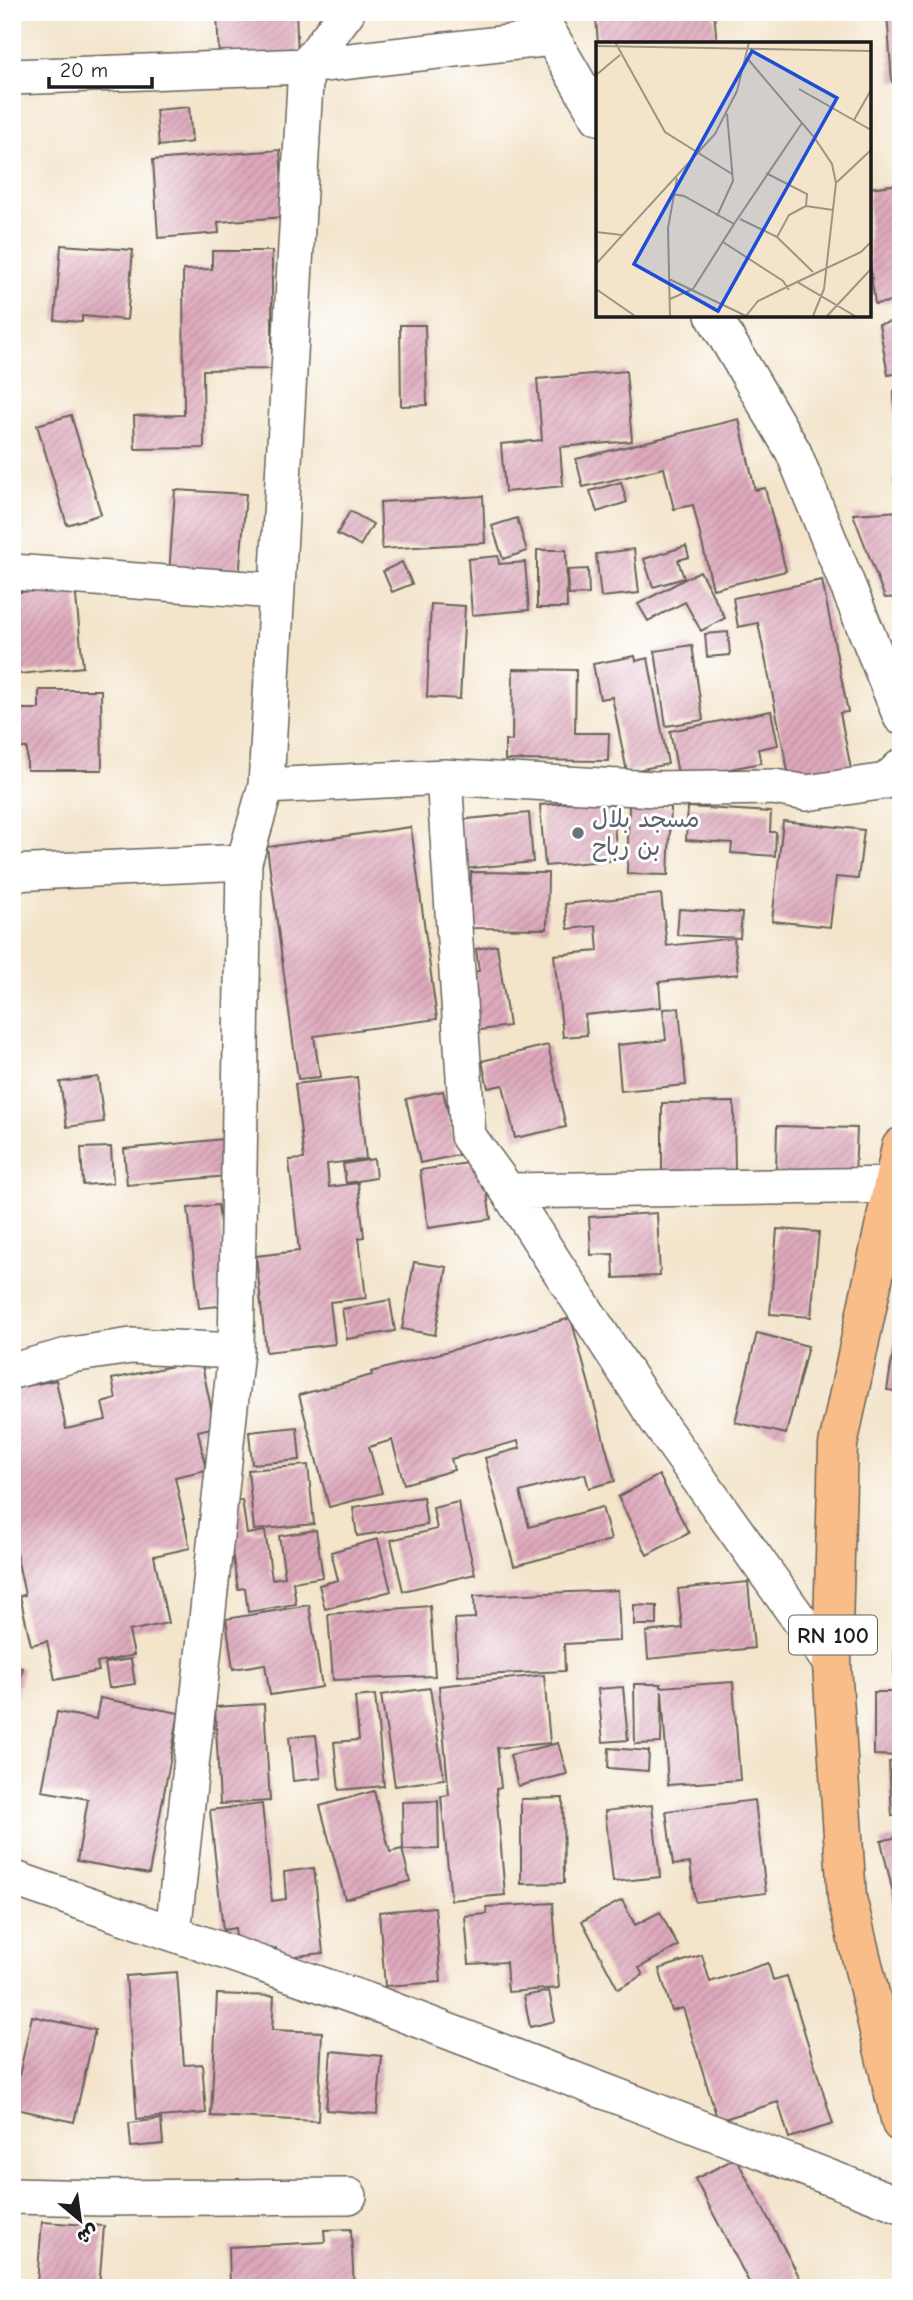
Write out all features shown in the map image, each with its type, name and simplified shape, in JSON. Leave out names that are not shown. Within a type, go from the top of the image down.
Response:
[{"type":"main road","name":"RN 100","points":[[901,1147],[897,1185],[838,1445],[832,1665],[847,1898],[901,2123]]},
{"type":"street","points":[[173,1933],[236,1351],[244,862],[266,786],[306,66],[347,12]]},
{"type":"street","points":[[12,77],[306,66],[544,25],[596,114]]},
{"type":"street","points":[[714,317],[793,452],[901,717]]},
{"type":"street","points":[[12,572],[276,591]]},
{"type":"street","points":[[266,786],[443,777],[655,789],[774,787],[807,793],[886,781],[901,767]]},
{"type":"street","points":[[443,777],[468,1136],[508,1191],[658,1422],[832,1665]]},
{"type":"street","points":[[12,873],[244,862]]},
{"type":"street","points":[[508,1191],[897,1185]]},
{"type":"street","points":[[12,1371],[71,1355],[131,1346],[236,1351]]},
{"type":"street","points":[[12,1878],[377,2004],[901,2204]]},
{"type":"street","points":[[12,2196],[349,2196]]},
{"type":"building","points":[[217,12],[296,12],[298,57],[219,60]]},
{"type":"building","points":[[610,12],[714,12],[717,42],[598,42],[596,19]]},
{"type":"building","points":[[887,12],[901,12],[901,81],[892,82]]},
{"type":"building","points":[[189,107],[192,142],[159,146],[156,110]]},
{"type":"building","points":[[280,150],[284,217],[218,222],[219,233],[158,238],[153,160]]},
{"type":"building","points":[[901,184],[901,300],[875,304],[871,273],[871,188]]},
{"type":"building","points":[[61,245],[133,250],[127,320],[82,316],[82,322],[55,320]]},
{"type":"building","points":[[212,251],[272,251],[272,369],[203,370],[204,448],[135,449],[134,416],[184,415],[183,270],[212,269]]},
{"type":"building","points":[[901,320],[901,373],[888,375],[879,324]]},
{"type":"building","points":[[400,325],[425,325],[427,405],[401,406]]},
{"type":"building","points":[[626,371],[632,441],[560,447],[563,486],[505,492],[501,444],[542,440],[537,379]]},
{"type":"building","points":[[901,388],[901,497],[894,480],[897,467],[894,391]]},
{"type":"building","points":[[71,415],[101,514],[67,525],[37,425]]},
{"type":"building","points":[[739,419],[755,490],[765,488],[786,571],[713,589],[693,505],[674,509],[664,468],[583,487],[576,459]]},
{"type":"building","points":[[621,482],[627,502],[597,512],[590,491]]},
{"type":"building","points":[[175,490],[246,494],[239,579],[169,574]]},
{"type":"building","points":[[483,496],[485,543],[382,549],[380,502]]},
{"type":"building","points":[[350,511],[373,524],[360,546],[337,534]]},
{"type":"building","points":[[901,511],[901,597],[885,598],[853,514]]},
{"type":"building","points":[[517,518],[527,551],[503,559],[492,526]]},
{"type":"building","points":[[686,546],[689,557],[678,560],[684,578],[653,587],[644,559]]},
{"type":"building","points":[[634,549],[639,593],[601,597],[596,554]]},
{"type":"building","points":[[537,550],[566,550],[567,608],[537,608]]},
{"type":"building","points":[[498,556],[499,564],[525,562],[529,610],[472,615],[468,559]]},
{"type":"building","points":[[402,562],[412,584],[392,592],[383,571]]},
{"type":"building","points":[[588,569],[589,594],[569,595],[568,570]]},
{"type":"building","points":[[700,571],[725,618],[701,631],[685,602],[648,621],[638,604]]},
{"type":"building","points":[[822,580],[848,712],[840,713],[851,769],[790,781],[758,623],[738,627],[733,598]]},
{"type":"building","points":[[75,586],[83,667],[12,675],[12,593]]},
{"type":"building","points":[[431,604],[465,606],[460,699],[427,697]]},
{"type":"building","points":[[728,632],[730,655],[707,657],[705,634]]},
{"type":"building","points":[[692,645],[703,720],[666,726],[655,651]]},
{"type":"building","points":[[635,656],[636,661],[648,658],[668,764],[627,772],[612,697],[600,699],[593,664]]},
{"type":"building","points":[[513,669],[576,670],[575,733],[609,733],[608,761],[505,760],[505,740],[512,741]]},
{"type":"building","points":[[39,690],[101,690],[102,770],[27,770],[27,748],[20,748],[20,709],[39,709]]},
{"type":"building","points":[[771,711],[778,745],[758,749],[761,763],[679,779],[670,731]]},
{"type":"building","name":"مسجد بلال بن رباح","points":[[612,799],[617,860],[545,866],[540,805]]},
{"type":"building","points":[[629,805],[671,807],[668,875],[627,874]]},
{"type":"building","points":[[688,807],[771,812],[770,832],[776,832],[775,856],[731,853],[732,843],[686,840]]},
{"type":"building","points":[[529,813],[533,862],[463,869],[458,820]]},
{"type":"building","points":[[783,821],[864,830],[858,879],[836,877],[830,927],[772,921]]},
{"type":"building","points":[[411,827],[437,1019],[314,1036],[320,1077],[298,1079],[267,847]]},
{"type":"building","points":[[471,872],[548,873],[547,929],[470,928]]},
{"type":"building","points":[[661,894],[667,946],[734,938],[738,974],[659,982],[661,1007],[585,1015],[587,1035],[563,1037],[554,955],[598,951],[596,926],[568,929],[565,904]]},
{"type":"building","points":[[679,909],[742,913],[740,938],[677,935]]},
{"type":"building","points":[[497,945],[509,1026],[473,1031],[464,974],[479,971],[476,949]]},
{"type":"building","points":[[679,1008],[686,1085],[621,1091],[617,1045],[666,1040],[663,1009]]},
{"type":"building","points":[[548,1045],[566,1127],[515,1138],[503,1085],[488,1088],[482,1061]]},
{"type":"building","points":[[98,1077],[104,1122],[67,1127],[60,1082]]},
{"type":"building","points":[[357,1077],[366,1159],[327,1164],[329,1187],[358,1183],[364,1237],[359,1238],[366,1298],[330,1302],[335,1344],[266,1352],[256,1256],[299,1251],[289,1160],[304,1159],[295,1084]]},
{"type":"building","points":[[443,1091],[458,1155],[420,1163],[406,1099]]},
{"type":"building","points":[[734,1102],[735,1176],[662,1177],[662,1103]]},
{"type":"building","points":[[777,1126],[857,1128],[855,1176],[776,1173]]},
{"type":"building","points":[[224,1139],[227,1176],[127,1185],[124,1149]]},
{"type":"building","points":[[111,1147],[113,1183],[83,1185],[81,1148]]},
{"type":"building","points":[[374,1159],[376,1178],[346,1183],[343,1164]]},
{"type":"building","points":[[482,1161],[491,1219],[428,1228],[420,1170]]},
{"type":"building","points":[[218,1205],[230,1305],[199,1308],[188,1208]]},
{"type":"building","points":[[657,1213],[660,1276],[614,1278],[613,1254],[591,1255],[589,1217]]},
{"type":"building","points":[[777,1229],[819,1232],[811,1317],[770,1314]]},
{"type":"building","points":[[414,1262],[447,1267],[435,1335],[402,1329]]},
{"type":"building","points":[[390,1300],[395,1331],[347,1339],[342,1309]]},
{"type":"building","points":[[901,1315],[901,1392],[887,1390]]},
{"type":"building","points":[[571,1318],[615,1481],[589,1488],[585,1474],[520,1492],[529,1527],[602,1507],[611,1540],[514,1566],[485,1458],[520,1448],[518,1441],[451,1459],[454,1470],[404,1484],[392,1440],[369,1447],[382,1493],[329,1507],[299,1395],[372,1375],[371,1372]]},
{"type":"building","points":[[757,1333],[808,1346],[786,1434],[735,1422]]},
{"type":"building","points":[[201,1360],[215,1427],[198,1431],[206,1470],[175,1477],[190,1548],[154,1556],[168,1623],[129,1631],[134,1655],[97,1663],[99,1671],[55,1680],[47,1641],[31,1645],[20,1596],[25,1595],[12,1534],[12,1389],[56,1380],[66,1429],[106,1420],[102,1403],[116,1399],[112,1379]]},
{"type":"building","points":[[297,1427],[300,1460],[252,1464],[249,1432]]},
{"type":"building","points":[[308,1465],[314,1524],[254,1530],[248,1470]]},
{"type":"building","points":[[896,1467],[901,1467],[901,1756],[874,1755],[874,1692],[894,1692]]},
{"type":"building","points":[[659,1475],[689,1533],[647,1555],[618,1497]]},
{"type":"building","points":[[423,1497],[427,1525],[357,1536],[353,1507]]},
{"type":"building","points":[[242,1500],[247,1534],[265,1531],[272,1579],[285,1577],[279,1536],[316,1530],[323,1577],[293,1582],[296,1604],[248,1612],[245,1588],[238,1589],[224,1502]]},
{"type":"building","points":[[458,1502],[475,1574],[403,1591],[391,1540],[437,1529],[433,1508]]},
{"type":"building","points":[[378,1539],[391,1591],[325,1609],[319,1585],[338,1580],[331,1552]]},
{"type":"building","points":[[748,1582],[754,1648],[648,1659],[646,1632],[682,1628],[678,1589]]},
{"type":"building","points":[[618,1590],[620,1641],[564,1644],[565,1671],[458,1676],[455,1619],[475,1618],[474,1596]]},
{"type":"building","points":[[309,1605],[322,1687],[270,1695],[265,1664],[233,1669],[226,1619]]},
{"type":"building","points":[[634,1605],[657,1606],[657,1625],[634,1625]]},
{"type":"building","points":[[430,1606],[435,1676],[333,1680],[328,1614]]},
{"type":"building","points":[[131,1659],[135,1684],[109,1688],[105,1663]]},
{"type":"building","points":[[12,1666],[23,1668],[13,1709],[12,1709]]},
{"type":"building","points":[[544,1675],[550,1743],[497,1748],[501,1788],[496,1789],[505,1895],[451,1900],[441,1796],[449,1795],[439,1686]]},
{"type":"building","points":[[733,1682],[740,1780],[668,1785],[662,1691],[661,1743],[635,1744],[634,1684],[661,1684],[661,1687]]},
{"type":"building","points":[[623,1687],[628,1740],[603,1742],[598,1689]]},
{"type":"building","points":[[430,1688],[444,1779],[395,1786],[381,1695]]},
{"type":"building","points":[[375,1695],[384,1786],[339,1790],[334,1742],[359,1740],[355,1697]]},
{"type":"building","points":[[100,1698],[179,1713],[149,1874],[77,1861],[88,1799],[42,1791],[57,1712],[96,1719]]},
{"type":"building","points":[[264,1704],[270,1801],[220,1804],[215,1707]]},
{"type":"building","points":[[316,1735],[321,1778],[293,1781],[289,1737]]},
{"type":"building","points":[[558,1743],[567,1774],[518,1786],[510,1755]]},
{"type":"building","points":[[609,1748],[649,1751],[648,1771],[608,1768]]},
{"type":"building","points":[[901,1761],[901,1816],[892,1816],[889,1762]]},
{"type":"building","points":[[374,1791],[390,1852],[402,1849],[410,1881],[345,1899],[320,1806]]},
{"type":"building","points":[[563,1798],[564,1883],[521,1884],[521,1799]]},
{"type":"building","points":[[755,1800],[766,1893],[695,1902],[690,1863],[673,1865],[666,1811]]},
{"type":"building","points":[[438,1801],[439,1849],[403,1850],[402,1802]]},
{"type":"building","points":[[262,1804],[272,1901],[286,1899],[284,1872],[314,1868],[323,1953],[278,1958],[276,1948],[238,1952],[235,1928],[223,1930],[210,1810]]},
{"type":"building","points":[[652,1805],[660,1877],[613,1882],[605,1811]]},
{"type":"building","points":[[901,1836],[901,1923],[900,1923],[881,1841]]},
{"type":"building","points":[[622,1900],[635,1925],[660,1912],[678,1946],[639,1968],[643,1975],[618,1989],[582,1921]]},
{"type":"building","points":[[553,1903],[559,1988],[508,1992],[506,1962],[469,1964],[465,1916],[487,1914],[486,1907]]},
{"type":"building","points":[[435,1907],[441,1982],[385,1986],[379,1912]]},
{"type":"building","points":[[702,1955],[710,1982],[768,1963],[773,1980],[787,1976],[833,2124],[789,2138],[778,2102],[718,2121],[683,2008],[672,2011],[659,1969]]},
{"type":"building","points":[[177,1972],[184,2065],[202,2064],[206,2113],[137,2119],[126,1976]]},
{"type":"building","points":[[549,1991],[555,2021],[530,2027],[524,1996]]},
{"type":"building","points":[[217,1994],[274,1996],[272,2030],[322,2032],[318,2121],[211,2116]]},
{"type":"building","points":[[32,2016],[95,2030],[74,2122],[12,2108]]},
{"type":"building","points":[[331,2051],[382,2056],[377,2114],[326,2110]]},
{"type":"building","points":[[161,2119],[163,2144],[131,2147],[129,2123]]},
{"type":"building","points":[[736,2158],[800,2278],[781,2288],[752,2288],[695,2179]]},
{"type":"building","points":[[42,2222],[104,2226],[99,2288],[37,2283]]},
{"type":"building","points":[[351,2229],[354,2288],[230,2288],[229,2247],[325,2242],[324,2230]]},
{"type":"place","name":"مسجد بلال بن رباح","points":[[578,833]]}]
